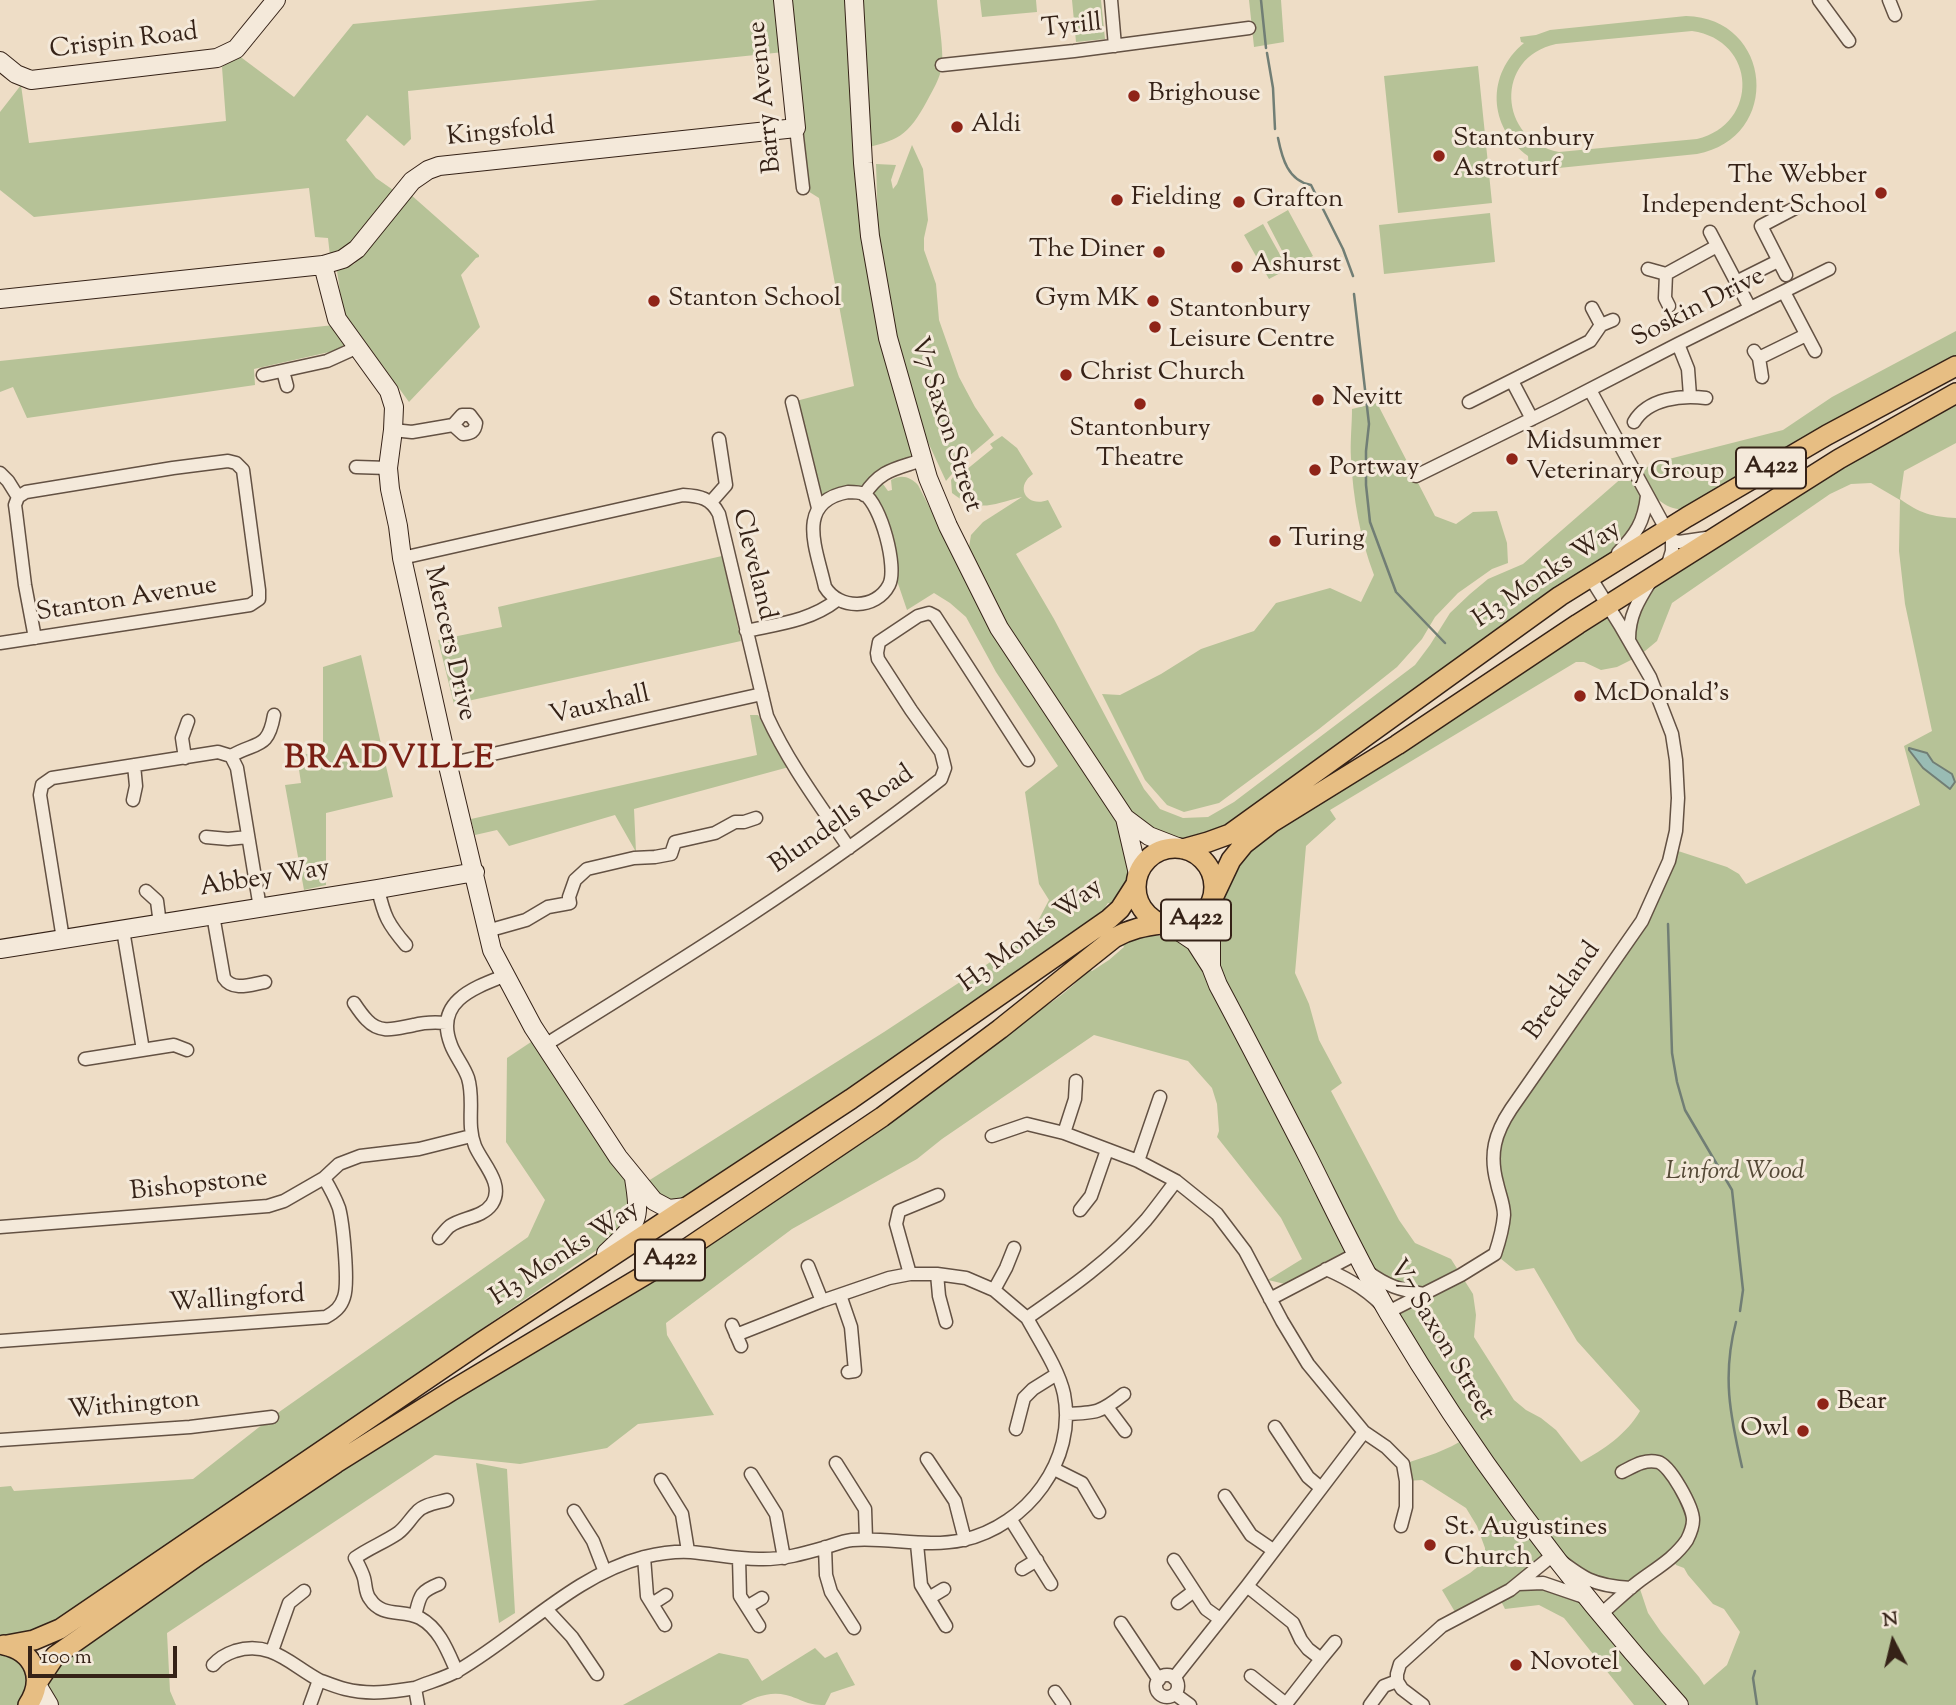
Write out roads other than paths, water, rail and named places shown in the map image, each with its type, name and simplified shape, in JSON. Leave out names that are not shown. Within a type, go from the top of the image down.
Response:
[{"type":"main road","name":"H3 Monks Way","points":[[1212,902],[1240,836],[1532,616],[1597,572],[1669,535],[1827,435],[1956,366]]},
{"type":"main road","name":"H3 Monks Way","points":[[1266,817],[1397,745],[1607,605],[1839,459],[1956,393]]},
{"type":"main road","name":"H3 Monks Way","points":[[1182,848],[1230,834],[1240,836]]},
{"type":"main road","name":"A422","points":[[1182,848],[1198,855],[1209,867],[1214,882],[1212,902],[1194,922],[1183,926],[1166,925],[1151,918],[1142,909],[1137,897],[1137,879],[1144,863],[1154,854],[1167,849],[1182,848]]},
{"type":"main road","name":"H3 Monks Way","points":[[95,1616],[200,1554],[412,1415],[670,1260],[882,1117],[1084,962],[1115,927],[1119,909],[1137,879]]},
{"type":"main road","name":"H3 Monks Way","points":[[37,1684],[65,1637],[432,1375],[851,1100],[1077,943],[1115,927],[1166,925]]},
{"type":"main road","name":"H3 Monks Way","points":[[4,1645],[65,1637]]},
{"type":"main road","name":"A422","points":[[4,1645],[19,1650],[29,1658],[35,1670],[37,1684],[28,1705]]},
{"type":"street","name":"Crispin Road","points":[[0,61],[16,74],[31,80],[217,58],[236,49],[276,0]]},
{"type":"street","name":"Barry Avenue","points":[[783,0],[803,188]]},
{"type":"street","name":"V7 Saxon Street","points":[[854,0],[870,236],[888,338],[928,478],[942,513],[999,628],[1125,818],[1149,836],[1182,848]]},
{"type":"street","points":[[1111,0],[1115,46]]},
{"type":"street","points":[[1819,0],[1839,21],[1849,41]]},
{"type":"street","points":[[1889,0],[1895,15]]},
{"type":"street","name":"Tyrill","points":[[942,65],[1249,28]]},
{"type":"street","name":"Kingsfold","points":[[0,299],[323,265],[343,259],[357,249],[412,181],[439,166],[796,128]]},
{"type":"street","points":[[1786,275],[1760,226],[1799,206]]},
{"type":"street","points":[[1710,232],[1749,308]]},
{"type":"street","points":[[1648,270],[1666,274],[1717,246]]},
{"type":"street","points":[[1736,282],[1778,261]]},
{"type":"street","name":"Mercers Drive","points":[[323,265],[337,319],[388,391],[394,407],[388,468],[402,558],[492,950],[504,976],[545,1045],[618,1157],[654,1201],[669,1209],[686,1207]]},
{"type":"street","name":"Soskin Drive","points":[[1416,475],[1829,269]]},
{"type":"street","points":[[1666,274],[1665,298],[1669,306]]},
{"type":"street","points":[[1784,292],[1815,351]]},
{"type":"street","points":[[1473,395],[1512,381],[1590,341],[1607,322],[1592,307]]},
{"type":"street","points":[[1762,377],[1757,355],[1806,335]]},
{"type":"street","points":[[1678,344],[1688,369],[1690,396]]},
{"type":"street","points":[[263,375],[327,361],[358,347]]},
{"type":"street","points":[[283,371],[287,386]]},
{"type":"street","points":[[1512,381],[1532,419]]},
{"type":"street","points":[[1591,390],[1669,535],[1672,551],[1636,607],[1629,623],[1629,641]]},
{"type":"street","points":[[1634,418],[1662,401],[1690,396],[1706,398]]},
{"type":"street","points":[[792,402],[818,508]]},
{"type":"street","points":[[393,430],[412,432],[453,425]]},
{"type":"street","points":[[711,502],[726,485],[719,439]]},
{"type":"street","points":[[864,495],[873,481],[885,472],[922,460]]},
{"type":"street","name":"Stanton Avenue","points":[[0,643],[250,605],[259,599],[243,470],[236,463],[228,461],[173,468],[26,492],[18,497]]},
{"type":"street","points":[[356,467],[388,468]]},
{"type":"street","points":[[0,473],[18,497],[15,505],[18,535],[35,638]]},
{"type":"street","points":[[848,492],[864,495],[875,506],[890,556],[892,576],[884,592],[864,603],[844,603],[830,595],[825,587],[814,538],[813,522],[818,508],[828,497],[848,492]]},
{"type":"street","name":"Cleveland","points":[[402,558],[683,495],[696,495],[711,502],[719,514],[767,716],[794,767],[849,848]]},
{"type":"street","points":[[1597,572],[1628,543],[1641,524],[1647,496]]},
{"type":"street","points":[[1669,535],[1679,542],[1720,535]]},
{"type":"street","name":"Breckland","points":[[1388,1312],[1461,1275],[1495,1254],[1504,1216],[1493,1156],[1496,1135],[1511,1109],[1642,921],[1669,861],[1676,831],[1678,798],[1672,734],[1650,677],[1607,605],[1597,572]]},
{"type":"street","points":[[746,631],[805,618],[819,613],[837,600]]},
{"type":"street","name":"Blundells Road","points":[[545,1045],[849,848],[941,779],[945,768],[941,752],[878,659],[877,653],[880,642],[918,616],[929,613],[935,616],[1028,760]]},
{"type":"street","name":"Vauxhall","points":[[448,764],[762,694]]},
{"type":"street","points":[[231,756],[246,747],[260,744],[267,738],[274,715]]},
{"type":"street","points":[[185,758],[182,738],[188,721]]},
{"type":"street","points":[[63,939],[40,795],[42,785],[52,778],[134,765],[218,752],[231,756],[237,768],[260,908]]},
{"type":"street","points":[[133,800],[136,786],[134,765]]},
{"type":"street","points":[[487,932],[526,920],[548,907],[571,907],[569,897],[575,880],[587,869],[634,858],[655,858],[671,854],[675,842],[715,833],[735,822],[756,818]]},
{"type":"street","name":"V7 Saxon Street","points":[[1125,818],[1137,879]]},
{"type":"street","points":[[206,836],[228,839],[248,837]]},
{"type":"street","name":"Abbey Way","points":[[0,949],[475,872]]},
{"type":"street","points":[[378,889],[383,914],[391,929],[406,945]]},
{"type":"street","points":[[146,891],[157,901],[160,923]]},
{"type":"street","name":"V7 Saxon Street","points":[[1212,902],[1216,978]]},
{"type":"street","points":[[213,915],[224,978],[228,984],[235,987],[265,982]]},
{"type":"street","name":"V7 Saxon Street","points":[[1166,925],[1195,942],[1388,1312],[1454,1418],[1553,1555],[1679,1705]]},
{"type":"street","points":[[123,930],[143,1050]]},
{"type":"street","points":[[439,1238],[449,1227],[482,1214],[493,1202],[495,1187],[493,1175],[475,1148],[471,1136],[469,1119],[472,1096],[467,1076],[450,1043],[447,1023],[454,1004],[463,994],[504,976]]},
{"type":"street","points":[[354,1003],[367,1020],[381,1029],[447,1023]]},
{"type":"street","points":[[85,1059],[174,1045],[187,1050]]},
{"type":"street","points":[[1064,1133],[1075,1099],[1076,1081]]},
{"type":"street","points":[[1138,1161],[1160,1097]]},
{"type":"street","points":[[992,1136],[1027,1124],[1064,1133],[1138,1161],[1176,1181],[1217,1214],[1245,1251],[1308,1364],[1364,1432],[1386,1447],[1403,1464],[1406,1507],[1401,1527]]},
{"type":"street","name":"Bishopstone","points":[[0,1227],[268,1206],[284,1201],[324,1178],[339,1164],[360,1156],[419,1149],[471,1136]]},
{"type":"street","points":[[1080,1210],[1091,1196],[1107,1150]]},
{"type":"street","points":[[578,1279],[629,1232],[637,1218],[634,1176]]},
{"type":"street","name":"Wallingford","points":[[0,1341],[326,1317],[337,1310],[344,1300],[347,1285],[340,1212],[333,1192],[324,1178]]},
{"type":"street","points":[[1027,1318],[1083,1279],[1127,1240],[1176,1181]]},
{"type":"street","points":[[910,1273],[896,1224],[899,1211],[939,1195]]},
{"type":"street","points":[[994,1290],[1014,1248]]},
{"type":"street","points":[[1270,1299],[1326,1269],[1361,1262],[1383,1283],[1424,1294]]},
{"type":"street","points":[[808,1266],[822,1301]]},
{"type":"street","points":[[1326,1269],[1362,1288],[1388,1312]]},
{"type":"street","points":[[213,1665],[218,1659],[255,1647],[272,1651],[319,1679],[344,1689],[365,1693],[389,1693],[415,1688],[457,1672],[546,1609],[605,1572],[644,1557],[688,1551],[739,1558],[783,1558],[843,1541],[866,1539],[917,1544],[965,1540],[1011,1520],[1032,1502],[1054,1469],[1063,1440],[1066,1414],[1064,1392],[1057,1374],[1027,1318],[994,1290],[966,1278],[910,1273],[822,1301],[736,1335]]},
{"type":"street","points":[[937,1274],[946,1322]]},
{"type":"street","points":[[840,1295],[850,1327],[857,1371]]},
{"type":"street","points":[[1016,1429],[1024,1398],[1034,1388],[1057,1374]]},
{"type":"street","points":[[1066,1414],[1094,1413],[1124,1394]]},
{"type":"street","points":[[1107,1407],[1125,1431]]},
{"type":"street","name":"Withington","points":[[0,1440],[190,1427],[272,1418]]},
{"type":"street","points":[[1275,1427],[1308,1477],[1321,1488]]},
{"type":"street","points":[[1174,1678],[1364,1432]]},
{"type":"street","points":[[1601,1614],[1660,1568],[1688,1539],[1692,1528],[1693,1518],[1682,1504],[1668,1469],[1657,1456],[1622,1472]]},
{"type":"street","points":[[927,1459],[955,1501],[965,1540]]},
{"type":"street","points":[[836,1463],[865,1509],[866,1539]]},
{"type":"street","points":[[1054,1469],[1082,1483],[1098,1512]]},
{"type":"street","points":[[751,1474],[776,1514],[783,1558]]},
{"type":"street","points":[[661,1480],[682,1514],[688,1551]]},
{"type":"street","points":[[1225,1496],[1251,1535],[1273,1550]]},
{"type":"street","points":[[447,1500],[424,1507],[404,1528],[355,1558],[369,1599],[376,1607],[387,1612],[415,1616],[430,1625],[438,1634],[457,1672]]},
{"type":"street","points":[[574,1511],[593,1541],[605,1572]]},
{"type":"street","points":[[1011,1520],[1051,1584]]},
{"type":"street","points":[[917,1544],[921,1585],[946,1626]]},
{"type":"street","points":[[825,1547],[826,1575],[831,1592],[854,1628]]},
{"type":"street","points":[[1423,1705],[1402,1689],[1397,1681],[1400,1664],[1442,1626],[1499,1596],[1553,1555],[1592,1583],[1631,1588]]},
{"type":"street","points":[[644,1557],[647,1596],[665,1625]]},
{"type":"street","points":[[739,1558],[740,1596],[759,1626]]},
{"type":"street","points":[[1022,1569],[1037,1560]]},
{"type":"street","points":[[1174,1560],[1206,1609],[1220,1619]]},
{"type":"street","points":[[1517,1584],[1543,1583],[1588,1599]]},
{"type":"street","points":[[415,1616],[420,1595],[424,1590],[439,1584]]},
{"type":"street","points":[[1247,1586],[1293,1623],[1301,1640],[1321,1659]]},
{"type":"street","points":[[929,1598],[944,1588]]},
{"type":"street","points":[[272,1651],[289,1603],[304,1591]]},
{"type":"street","points":[[1178,1602],[1194,1591]]},
{"type":"street","points":[[652,1604],[666,1595]]},
{"type":"street","points":[[747,1607],[762,1598]]},
{"type":"street","points":[[546,1609],[572,1637],[597,1674]]},
{"type":"street","points":[[1121,1623],[1159,1680]]},
{"type":"street","points":[[1251,1676],[1286,1704],[1335,1643]]},
{"type":"street","points":[[1164,1676],[1174,1678],[1178,1684],[1175,1694],[1156,1700],[1159,1680],[1164,1676]]},
{"type":"street","points":[[310,1705],[319,1679]]},
{"type":"street","points":[[1370,1705],[1384,1686],[1397,1681]]},
{"type":"street","points":[[37,1684],[50,1705]]},
{"type":"street","points":[[415,1688],[418,1705]]},
{"type":"street","points":[[1055,1692],[1064,1705]]},
{"type":"street","points":[[1175,1694],[1190,1705]]},
{"type":"water","points":[[1909,748],[1927,753],[1933,762],[1952,774],[1955,782],[1950,789],[1923,768]]},
{"type":"waterway","points":[[1261,0],[1266,48]]},
{"type":"waterway","points":[[1267,53],[1273,88],[1275,129]]},
{"type":"waterway","points":[[1278,138],[1287,168],[1297,179],[1311,185],[1343,249],[1353,276]]},
{"type":"waterway","points":[[1354,294],[1369,424],[1366,485],[1370,522],[1396,592],[1445,643]]},
{"type":"waterway","points":[[1668,924],[1672,1053],[1677,1082],[1685,1110],[1732,1190],[1743,1290],[1740,1311]]},
{"type":"waterway","points":[[1736,1322],[1729,1360],[1729,1395],[1742,1467]]},
{"type":"waterway","points":[[1755,1671],[1753,1678],[1757,1705]]},
{"type":"place","name":"Brighouse","points":[[1134,96]]},
{"type":"place","name":"Aldi","points":[[957,127]]},
{"type":"place","name":"Stantonbury Astroturf","points":[[1439,156]]},
{"type":"place","name":"The Webber Independent School","points":[[1881,193]]},
{"type":"place","name":"Fielding","points":[[1117,200]]},
{"type":"place","name":"Grafton","points":[[1239,202]]},
{"type":"place","name":"The Diner","points":[[1159,252]]},
{"type":"place","name":"Ashurst","points":[[1237,267]]},
{"type":"place","name":"Stanton School","points":[[654,301]]},
{"type":"place","name":"Gym MK","points":[[1153,301]]},
{"type":"place","name":"Stantonbury Leisure Centre","points":[[1155,327]]},
{"type":"place","name":"Christ Church","points":[[1066,375]]},
{"type":"place","name":"Nevitt","points":[[1318,400]]},
{"type":"place","name":"Stantonbury Theatre","points":[[1140,404]]},
{"type":"place","name":"Midsummer Veterinary Group","points":[[1512,459]]},
{"type":"place","name":"Portway","points":[[1315,470]]},
{"type":"place","name":"Turing","points":[[1275,541]]},
{"type":"place","name":"McDonald's","points":[[1580,696]]},
{"type":"place","name":"Bear","points":[[1823,1404]]},
{"type":"place","name":"Owl","points":[[1803,1431]]},
{"type":"place","name":"St. Augustines Church","points":[[1430,1545]]},
{"type":"place","name":"Novotel","points":[[1516,1665]]},
{"type":"district","name":"BRADVILLE","points":[[390,761]]},
{"type":"park label","name":"Linford Wood","points":[[1735,1174]]}]
